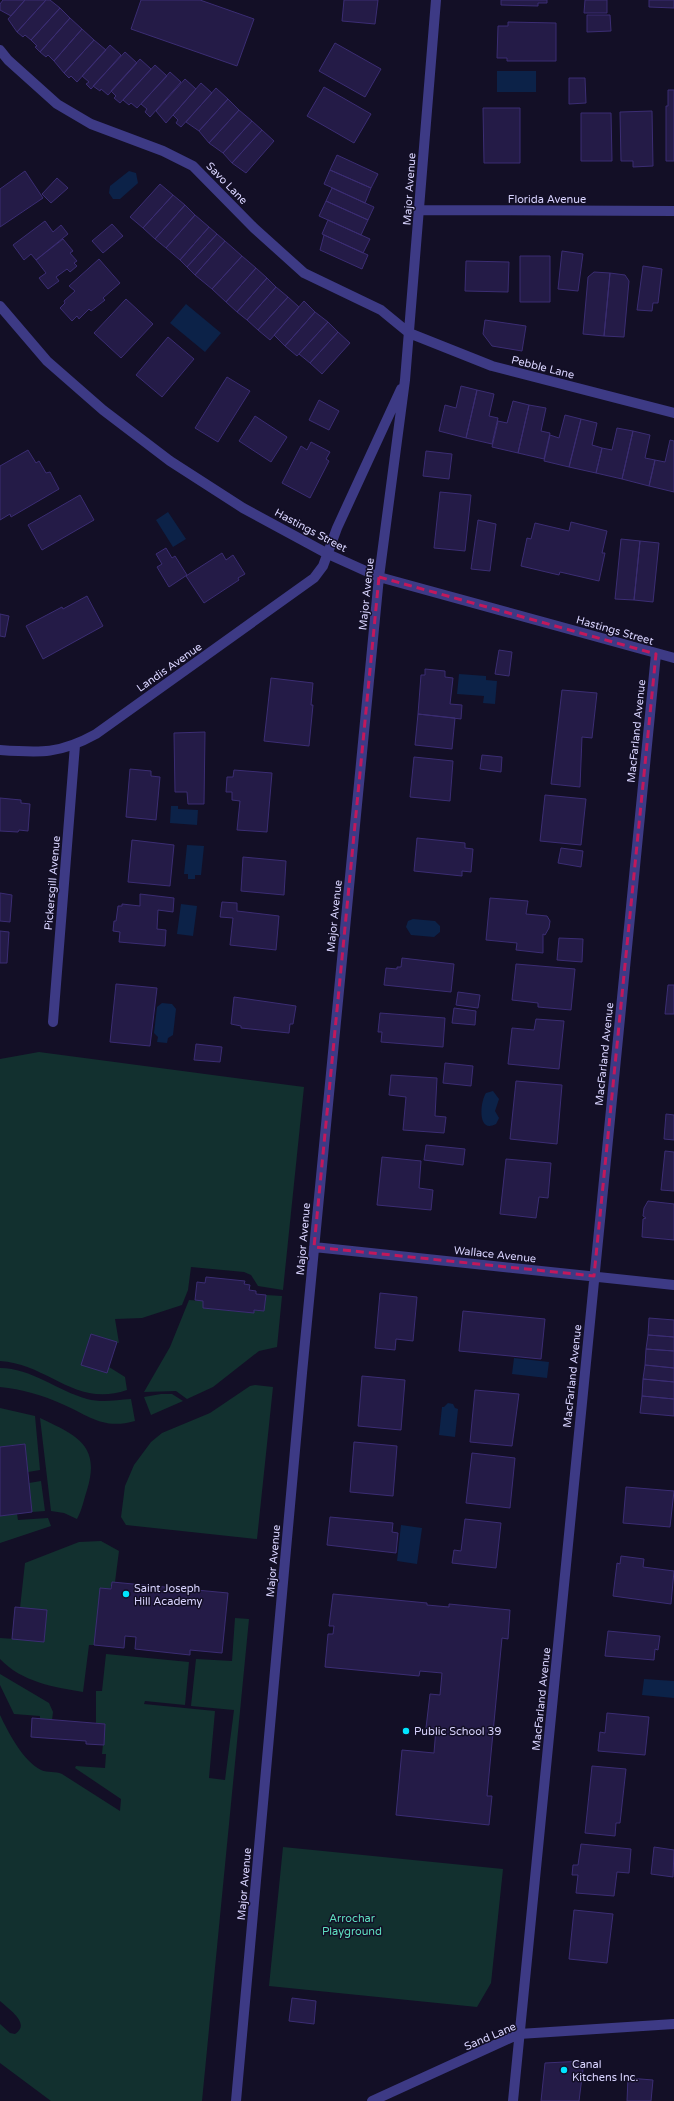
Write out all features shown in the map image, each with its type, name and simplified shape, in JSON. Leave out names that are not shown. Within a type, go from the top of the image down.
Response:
[{"type":"street","name":"Major Avenue","points":[[236,2101],[314,1247],[379,577],[405,380],[436,0]]},
{"type":"street","name":"Savo Lane","points":[[0,50],[8,60],[57,104],[86,121],[163,150],[194,166],[254,228],[304,273],[382,310],[409,333]]},
{"type":"street","name":"Florida Avenue","points":[[419,210],[674,211]]},
{"type":"street","name":"Hastings Street","points":[[0,306],[47,361],[103,410],[170,461],[243,508],[328,554],[379,577],[674,658]]},
{"type":"street","name":"Pebble Lane","points":[[409,333],[492,366],[674,413]]},
{"type":"street","name":"Major Avenue","points":[[328,554],[337,528],[405,380]]},
{"type":"street","name":"Landis Avenue","points":[[0,750],[38,753],[75,745],[96,734],[299,590],[314,578],[323,566],[328,554]]},
{"type":"street","name":"MacFarland Avenue","points":[[513,2101],[656,654]]},
{"type":"street","name":"Pickersgill Avenue","points":[[54,1022],[75,745]]},
{"type":"street","name":"Wallace Avenue","points":[[314,1247],[674,1284]]},
{"type":"street","name":"Sand Lane","points":[[372,2101],[519,2034],[674,2024]]},
{"type":"highlighted area","points":[[379,577],[656,654],[594,1276],[314,1247]]},
{"type":"green space","points":[[39,1052],[304,1087],[283,1290],[258,1286],[251,1275],[244,1272],[191,1267],[188,1290],[182,1305],[142,1318],[115,1319],[119,1343],[91,1334],[82,1365],[109,1367],[125,1377],[127,1390],[109,1394],[77,1390],[33,1369],[0,1361],[0,1059]]},
{"type":"green space","points":[[266,1295],[282,1296],[277,1347],[259,1351],[213,1387],[187,1399],[176,1391],[144,1392],[170,1347],[189,1300],[203,1301],[203,1308],[254,1313],[254,1310],[264,1311]]},
{"type":"green space","points":[[0,1368],[23,1372],[87,1399],[104,1401],[131,1399],[135,1421],[114,1424],[105,1423],[39,1395],[16,1389],[0,1387]]},
{"type":"green space","points":[[255,1385],[273,1387],[257,1539],[126,1525],[121,1517],[125,1486],[134,1465],[151,1442],[162,1433],[210,1413],[250,1386]]},
{"type":"green space","points":[[172,1394],[183,1401],[151,1415],[144,1397]]},
{"type":"green space","points":[[0,1408],[35,1416],[40,1470],[28,1472],[25,1444],[0,1447]]},
{"type":"green space","points":[[40,1418],[74,1436],[88,1452],[91,1462],[90,1475],[83,1504],[77,1519],[64,1513],[51,1511]]},
{"type":"green space","points":[[41,1481],[45,1511],[32,1512],[29,1483]]},
{"type":"green space","points":[[17,1514],[18,1520],[48,1518],[51,1526],[0,1543],[0,1516]]},
{"type":"green space","points":[[101,1541],[119,1551],[115,1582],[112,1582],[94,1645],[89,1645],[83,1692],[38,1682],[9,1667],[0,1659],[0,1638],[44,1641],[47,1610],[20,1608],[25,1563],[79,1542]]},
{"type":"green space","points":[[235,1618],[249,1619],[202,2101],[51,2101],[0,2063],[0,2024],[10,2033],[15,2034],[21,2026],[17,2017],[0,2001],[0,1715],[17,1746],[34,1766],[44,1771],[62,1774],[120,1811],[121,1799],[75,1768],[76,1766],[105,1768],[106,1754],[102,1754],[105,1724],[96,1723],[96,1691],[102,1691],[106,1654],[189,1662],[185,1705],[145,1701],[144,1704],[215,1711],[209,1778],[225,1780],[234,1710],[191,1706],[196,1659],[232,1661]]},
{"type":"green space","points":[[0,1674],[49,1703],[53,1712],[52,1720],[40,1719],[40,1716],[14,1714],[0,1685]]},
{"type":"green space","name":"Arrochar Playground","points":[[283,1847],[503,1869],[491,1983],[477,2007],[269,1986]]},
{"type":"water","points":[[497,71],[536,71],[536,92],[497,92]]},
{"type":"water","points":[[129,171],[136,173],[138,183],[120,199],[113,199],[109,193],[110,186]]},
{"type":"water","points":[[186,304],[221,333],[205,352],[170,323]]},
{"type":"water","points":[[168,512],[186,539],[173,547],[156,520]]},
{"type":"water","points":[[459,674],[486,676],[486,680],[497,681],[495,704],[483,703],[484,696],[457,694]]},
{"type":"water","points":[[171,806],[178,806],[178,809],[198,810],[197,825],[170,823]]},
{"type":"water","points":[[187,845],[204,846],[201,875],[195,875],[195,879],[188,879],[188,874],[184,874]]},
{"type":"water","points":[[181,904],[197,906],[193,936],[177,934]]},
{"type":"water","points":[[413,919],[435,921],[440,926],[440,932],[434,937],[411,935],[406,927],[408,921]]},
{"type":"water","points":[[162,1003],[172,1004],[176,1009],[173,1035],[168,1038],[167,1043],[157,1042],[158,1037],[154,1033],[157,1007]]},
{"type":"water","points":[[493,1091],[499,1099],[495,1111],[499,1118],[496,1124],[490,1126],[486,1125],[483,1121],[482,1103],[486,1093]]},
{"type":"water","points":[[514,1358],[549,1362],[547,1378],[512,1374]]},
{"type":"water","points":[[448,1403],[453,1404],[455,1408],[458,1409],[455,1437],[439,1435],[442,1407]]},
{"type":"water","points":[[401,1525],[422,1528],[417,1564],[397,1561]]},
{"type":"water","points":[[644,1679],[674,1681],[674,1698],[642,1695]]},
{"type":"building","points":[[3,0],[25,0],[11,16],[0,10],[0,4]]},
{"type":"building","points":[[25,0],[46,0],[17,32],[8,19]]},
{"type":"building","points":[[46,0],[50,0],[60,8],[31,40],[25,35],[23,37],[17,32]]},
{"type":"building","points":[[141,0],[200,0],[254,19],[237,66],[131,29]]},
{"type":"building","points":[[344,0],[378,0],[375,24],[342,21]]},
{"type":"building","points":[[501,0],[547,0],[547,3],[538,3],[538,6],[501,5]]},
{"type":"building","points":[[585,0],[607,0],[607,13],[584,13]]},
{"type":"building","points":[[649,0],[674,0],[674,8],[649,7]]},
{"type":"building","points":[[60,8],[70,18],[40,52],[31,40]]},
{"type":"building","points":[[587,15],[610,15],[611,31],[587,32]]},
{"type":"building","points":[[70,18],[82,29],[54,61],[48,55],[46,57],[40,52]]},
{"type":"building","points":[[508,22],[556,23],[556,61],[507,61],[507,58],[497,58],[498,26],[508,26]]},
{"type":"building","points":[[82,29],[94,40],[64,73],[54,61]]},
{"type":"building","points":[[94,40],[106,50],[77,82],[71,76],[69,78],[64,73]]},
{"type":"building","points":[[335,43],[381,69],[365,97],[319,71]]},
{"type":"building","points":[[110,45],[121,55],[91,89],[86,84],[89,82],[82,76]]},
{"type":"building","points":[[125,52],[137,63],[108,95],[101,89],[100,91],[93,86]]},
{"type":"building","points":[[140,59],[151,69],[120,103],[114,98],[116,96],[111,91]]},
{"type":"building","points":[[155,65],[167,76],[137,108],[131,103],[129,105],[123,100]]},
{"type":"building","points":[[170,72],[181,82],[150,117],[145,112],[147,109],[141,104]]},
{"type":"building","points":[[569,78],[585,78],[586,103],[569,104]]},
{"type":"building","points":[[185,79],[196,89],[166,123],[156,111]]},
{"type":"building","points":[[201,83],[212,93],[181,127],[176,123],[178,120],[173,115]]},
{"type":"building","points":[[324,87],[371,114],[354,143],[307,116]]},
{"type":"building","points":[[216,88],[228,99],[199,131],[186,122]]},
{"type":"building","points":[[668,90],[674,90],[674,161],[666,161],[666,106],[668,106]]},
{"type":"building","points":[[228,99],[239,110],[209,143],[199,131]]},
{"type":"building","points":[[483,108],[520,108],[520,163],[484,163]]},
{"type":"building","points":[[239,110],[252,121],[223,153],[209,143]]},
{"type":"building","points":[[652,111],[653,166],[633,167],[633,161],[621,161],[620,112]]},
{"type":"building","points":[[581,113],[611,113],[612,161],[581,161]]},
{"type":"building","points":[[252,121],[262,130],[232,163],[223,153]]},
{"type":"building","points":[[262,130],[274,141],[246,173],[232,163]]},
{"type":"building","points":[[337,155],[378,174],[371,188],[330,170]]},
{"type":"building","points":[[330,170],[371,188],[365,203],[324,184]]},
{"type":"building","points":[[25,171],[43,198],[0,227],[0,189]]},
{"type":"building","points":[[57,178],[68,188],[51,203],[42,194]]},
{"type":"building","points":[[160,184],[173,195],[143,228],[130,217]]},
{"type":"building","points":[[332,188],[374,207],[368,220],[326,201]]},
{"type":"building","points":[[173,195],[185,205],[155,239],[143,228]]},
{"type":"building","points":[[326,201],[368,220],[361,235],[319,216]]},
{"type":"building","points":[[185,205],[195,215],[166,248],[155,239]]},
{"type":"building","points":[[195,215],[209,227],[180,260],[166,248]]},
{"type":"building","points":[[328,220],[370,239],[363,253],[322,234]]},
{"type":"building","points":[[45,221],[53,232],[61,225],[68,234],[36,260],[31,254],[24,260],[13,245]]},
{"type":"building","points":[[112,224],[123,236],[103,253],[92,241]]},
{"type":"building","points":[[209,227],[217,234],[187,267],[180,260]]},
{"type":"building","points":[[217,234],[225,241],[195,275],[187,267]]},
{"type":"building","points":[[324,235],[368,255],[362,269],[320,250]]},
{"type":"building","points":[[63,239],[73,251],[70,253],[77,261],[74,263],[77,266],[70,272],[67,269],[56,277],[59,281],[48,289],[39,278],[46,273],[36,260]]},
{"type":"building","points":[[225,241],[242,256],[212,289],[195,275]]},
{"type":"building","points":[[562,251],[583,254],[578,291],[558,289]]},
{"type":"building","points":[[242,256],[256,268],[226,302],[212,289]]},
{"type":"building","points":[[520,256],[550,256],[550,302],[520,302]]},
{"type":"building","points":[[99,259],[120,283],[103,298],[105,300],[91,311],[89,309],[79,319],[77,316],[72,321],[60,308],[65,303],[64,301],[75,291],[69,286]]},
{"type":"building","points":[[466,261],[509,262],[508,292],[465,291]]},
{"type":"building","points":[[643,266],[662,269],[658,303],[653,303],[652,311],[637,310]]},
{"type":"building","points":[[256,268],[267,278],[237,312],[226,302]]},
{"type":"building","points":[[594,272],[610,273],[604,336],[583,334],[588,277]]},
{"type":"building","points":[[610,273],[625,275],[629,281],[624,337],[604,336]]},
{"type":"building","points":[[267,278],[276,287],[247,320],[237,312]]},
{"type":"building","points":[[276,287],[288,297],[258,330],[247,320]]},
{"type":"building","points":[[288,297],[299,307],[270,340],[258,330]]},
{"type":"building","points":[[126,299],[153,324],[121,358],[94,333]]},
{"type":"building","points":[[304,301],[315,312],[285,346],[274,335]]},
{"type":"building","points":[[315,312],[328,322],[297,356],[285,346]]},
{"type":"building","points":[[485,320],[526,326],[522,351],[492,346],[483,334]]},
{"type":"building","points":[[328,322],[338,332],[310,363],[299,354]]},
{"type":"building","points":[[338,332],[350,343],[322,374],[310,363]]},
{"type":"building","points":[[168,337],[194,359],[162,397],[136,375]]},
{"type":"building","points":[[227,377],[250,391],[218,442],[195,428]]},
{"type":"building","points":[[461,386],[477,390],[466,438],[439,431],[445,405],[456,408]]},
{"type":"building","points":[[477,390],[494,394],[489,416],[498,418],[492,444],[466,438]]},
{"type":"building","points":[[319,400],[339,411],[329,430],[309,420]]},
{"type":"building","points":[[513,401],[529,405],[518,453],[492,447],[498,421],[507,423]]},
{"type":"building","points":[[529,405],[546,408],[541,431],[550,433],[544,459],[518,453]]},
{"type":"building","points":[[565,415],[581,419],[569,467],[544,461],[550,435],[559,438]]},
{"type":"building","points":[[255,416],[287,437],[271,462],[239,441]]},
{"type":"building","points":[[581,419],[597,423],[592,445],[602,448],[596,473],[569,467]]},
{"type":"building","points":[[617,428],[633,431],[622,479],[596,473],[602,448],[612,450]]},
{"type":"building","points":[[633,431],[650,435],[645,458],[655,460],[649,486],[622,479]]},
{"type":"building","points":[[670,440],[674,441],[674,492],[649,486],[655,460],[665,462]]},
{"type":"building","points":[[311,442],[330,452],[326,459],[329,461],[310,498],[282,483],[301,446],[307,450]]},
{"type":"building","points":[[28,450],[36,463],[39,461],[46,473],[50,472],[59,489],[11,517],[10,514],[0,520],[0,466]]},
{"type":"building","points":[[426,451],[452,454],[449,479],[423,476]]},
{"type":"building","points":[[440,492],[471,495],[465,551],[434,548]]},
{"type":"building","points":[[80,495],[94,520],[42,550],[28,525]]},
{"type":"building","points":[[478,520],[496,524],[490,571],[471,569]]},
{"type":"building","points":[[571,522],[607,531],[602,553],[605,553],[599,581],[560,572],[559,575],[521,566],[527,538],[531,539],[535,523],[569,531]]},
{"type":"building","points":[[621,539],[640,541],[634,600],[615,599]]},
{"type":"building","points":[[640,541],[659,543],[653,602],[634,600]]},
{"type":"building","points":[[166,548],[172,558],[175,556],[187,575],[169,587],[157,567],[162,564],[156,554]]},
{"type":"building","points":[[222,553],[226,560],[233,555],[245,574],[238,578],[239,580],[204,603],[186,576]]},
{"type":"building","points":[[87,596],[103,626],[43,659],[26,626]]},
{"type":"building","points":[[0,614],[9,616],[5,637],[0,636]]},
{"type":"building","points":[[499,650],[512,652],[509,676],[495,674]]},
{"type":"building","points":[[425,669],[445,671],[445,677],[453,678],[450,704],[462,705],[461,719],[418,714],[421,675],[425,675]]},
{"type":"building","points":[[271,678],[313,683],[311,705],[313,705],[309,746],[264,741]]},
{"type":"building","points":[[562,690],[597,693],[592,738],[582,737],[580,787],[551,784]]},
{"type":"building","points":[[418,714],[455,718],[452,749],[415,745]]},
{"type":"building","points":[[205,732],[204,804],[188,804],[187,792],[175,792],[174,733]]},
{"type":"building","points":[[482,755],[502,757],[501,772],[480,769]]},
{"type":"building","points":[[414,757],[453,761],[450,801],[410,797]]},
{"type":"building","points":[[130,769],[151,771],[151,776],[160,777],[156,820],[126,817]]},
{"type":"building","points":[[234,770],[272,773],[267,832],[237,830],[240,801],[232,800],[232,792],[226,792],[227,777],[233,777]]},
{"type":"building","points":[[545,795],[586,799],[581,845],[540,841]]},
{"type":"building","points":[[0,798],[21,800],[21,803],[30,804],[28,831],[0,831]]},
{"type":"building","points":[[417,838],[465,843],[465,848],[473,849],[471,872],[462,871],[462,876],[414,871]]},
{"type":"building","points":[[132,840],[174,845],[170,886],[128,882]]},
{"type":"building","points":[[561,848],[583,851],[581,867],[558,863]]},
{"type":"building","points":[[243,857],[286,861],[284,895],[241,891]]},
{"type":"building","points":[[0,893],[12,895],[10,922],[0,921]]},
{"type":"building","points":[[140,894],[174,898],[173,912],[158,910],[157,929],[166,930],[165,946],[119,942],[120,932],[113,931],[118,906],[122,906],[122,904],[140,906]]},
{"type":"building","points":[[490,898],[528,901],[526,914],[547,916],[550,921],[549,928],[545,935],[543,934],[543,953],[516,950],[517,943],[486,940]]},
{"type":"building","points":[[222,902],[237,903],[237,911],[279,916],[276,950],[230,945],[233,918],[220,917]]},
{"type":"building","points":[[0,931],[9,932],[7,963],[0,963]]},
{"type":"building","points":[[559,938],[583,939],[582,962],[557,960]]},
{"type":"building","points":[[402,958],[454,964],[451,992],[384,985],[386,968],[397,969],[397,967],[401,967]]},
{"type":"building","points":[[516,964],[575,969],[571,1010],[538,1007],[538,1003],[512,1000]]},
{"type":"building","points":[[116,984],[157,988],[150,1046],[110,1042]]},
{"type":"building","points":[[668,985],[674,985],[674,1014],[665,1014]]},
{"type":"building","points":[[458,992],[480,995],[478,1008],[456,1005]]},
{"type":"building","points":[[234,997],[296,1006],[293,1024],[290,1024],[289,1033],[241,1028],[241,1026],[231,1024]]},
{"type":"building","points":[[454,1008],[476,1011],[475,1025],[452,1023]]},
{"type":"building","points":[[380,1013],[445,1018],[443,1047],[381,1042],[382,1032],[378,1032]]},
{"type":"building","points":[[536,1019],[564,1021],[559,1069],[508,1064],[512,1028],[534,1030]]},
{"type":"building","points":[[196,1044],[222,1047],[220,1062],[194,1060]]},
{"type":"building","points":[[445,1063],[473,1066],[471,1086],[443,1083]]},
{"type":"building","points":[[391,1075],[437,1078],[435,1116],[446,1117],[444,1133],[403,1130],[406,1097],[389,1095]]},
{"type":"building","points":[[516,1081],[562,1085],[557,1144],[510,1139]]},
{"type":"building","points":[[666,1114],[674,1115],[674,1140],[664,1139]]},
{"type":"building","points":[[426,1145],[465,1149],[463,1165],[424,1160]]},
{"type":"building","points":[[665,1151],[674,1152],[674,1191],[661,1190]]},
{"type":"building","points":[[382,1157],[421,1161],[419,1188],[433,1190],[431,1210],[377,1205]]},
{"type":"building","points":[[506,1159],[551,1163],[548,1198],[539,1197],[536,1218],[500,1214]]},
{"type":"building","points":[[648,1201],[674,1204],[674,1240],[642,1237],[643,1219],[646,1218],[643,1216],[644,1208]]},
{"type":"building","points":[[206,1277],[245,1281],[244,1284],[250,1285],[249,1290],[256,1291],[256,1294],[266,1295],[264,1311],[254,1310],[254,1313],[203,1308],[203,1301],[195,1300],[197,1282],[205,1283]]},
{"type":"building","points":[[380,1293],[417,1297],[413,1341],[396,1339],[395,1350],[375,1348]]},
{"type":"building","points":[[463,1311],[545,1319],[541,1359],[459,1351]]},
{"type":"building","points":[[649,1318],[674,1320],[674,1337],[648,1335]]},
{"type":"building","points":[[91,1334],[117,1342],[107,1373],[81,1365]]},
{"type":"building","points":[[648,1335],[674,1337],[674,1351],[646,1349]]},
{"type":"building","points":[[646,1349],[674,1351],[674,1368],[645,1365]]},
{"type":"building","points":[[645,1365],[674,1368],[674,1382],[643,1379]]},
{"type":"building","points":[[362,1376],[405,1380],[401,1430],[358,1426]]},
{"type":"building","points":[[643,1379],[674,1382],[674,1399],[642,1396]]},
{"type":"building","points":[[475,1390],[519,1394],[512,1446],[470,1442]]},
{"type":"building","points":[[642,1396],[674,1399],[674,1416],[640,1413]]},
{"type":"building","points":[[354,1442],[397,1446],[393,1496],[350,1492]]},
{"type":"building","points":[[25,1444],[32,1512],[0,1516],[0,1447]]},
{"type":"building","points":[[472,1453],[515,1458],[510,1508],[466,1503]]},
{"type":"building","points":[[626,1487],[674,1491],[670,1527],[623,1523]]},
{"type":"building","points":[[330,1517],[393,1523],[392,1532],[398,1533],[396,1553],[327,1545]]},
{"type":"building","points":[[465,1519],[501,1523],[496,1568],[452,1563],[454,1550],[461,1551]]},
{"type":"building","points":[[621,1556],[644,1559],[643,1567],[674,1571],[671,1604],[613,1596],[617,1563],[620,1564]]},
{"type":"building","points":[[112,1582],[228,1593],[222,1653],[190,1650],[190,1655],[135,1649],[136,1637],[125,1636],[124,1648],[94,1645],[100,1588],[111,1589]]},
{"type":"building","points":[[333,1594],[427,1603],[427,1605],[449,1607],[449,1604],[510,1610],[508,1639],[502,1638],[487,1796],[492,1796],[489,1825],[396,1815],[402,1750],[434,1753],[436,1728],[426,1728],[430,1694],[440,1695],[442,1673],[420,1671],[419,1676],[325,1667],[328,1634],[333,1634],[334,1626],[329,1626]]},
{"type":"building","points":[[15,1607],[47,1610],[44,1642],[12,1639]]},
{"type":"building","points":[[608,1631],[660,1636],[658,1650],[655,1649],[654,1660],[605,1656]]},
{"type":"building","points":[[607,1713],[649,1717],[645,1755],[598,1751],[600,1732],[605,1733]]},
{"type":"building","points":[[32,1718],[105,1724],[104,1745],[86,1744],[86,1741],[31,1737]]},
{"type":"building","points":[[592,1766],[626,1769],[620,1823],[616,1823],[615,1836],[585,1833]]},
{"type":"building","points":[[581,1844],[631,1849],[629,1873],[617,1872],[614,1896],[576,1893],[578,1875],[572,1875],[573,1865],[578,1865]]},
{"type":"building","points":[[654,1847],[674,1850],[673,1877],[651,1874]]},
{"type":"building","points":[[574,1910],[613,1914],[607,1963],[569,1959]]},
{"type":"building","points":[[292,1998],[316,2001],[314,2024],[289,2021]]},
{"type":"building","points":[[584,2061],[579,2101],[541,2101],[545,2063]]},
{"type":"building","points":[[628,2078],[653,2080],[651,2101],[627,2101]]},
{"type":"place","name":"Saint Joseph Hill Academy","points":[[126,1594]]},
{"type":"place","name":"Public School 39","points":[[406,1731]]},
{"type":"place","name":"Canal Kitchens Inc.","points":[[564,2070]]}]
